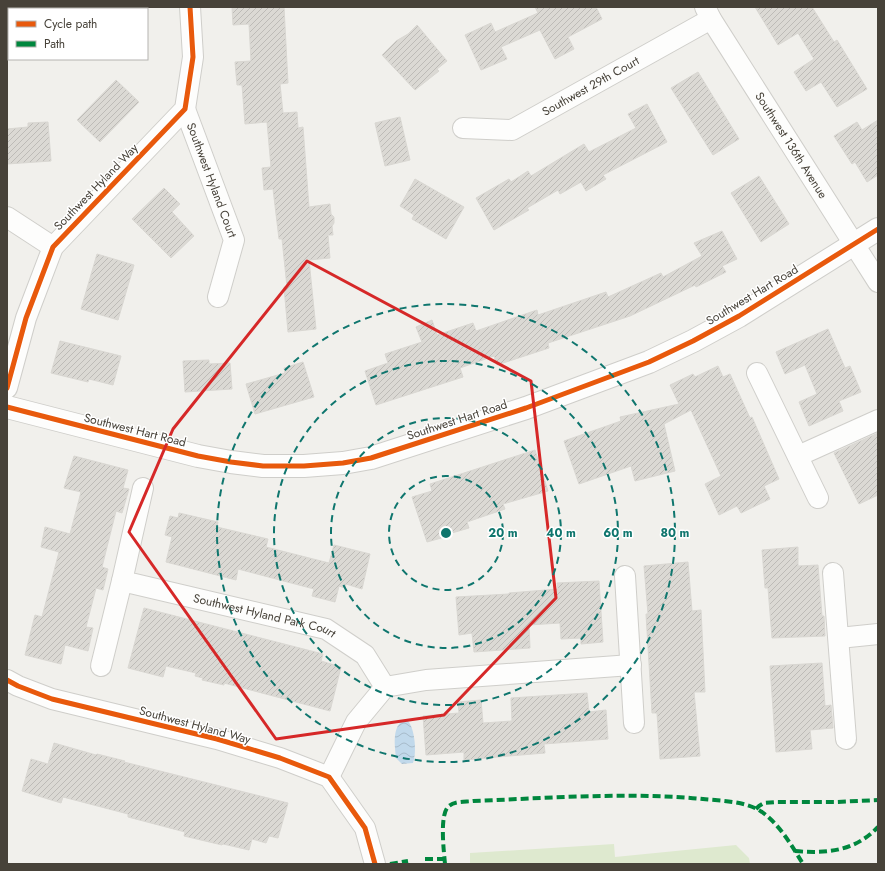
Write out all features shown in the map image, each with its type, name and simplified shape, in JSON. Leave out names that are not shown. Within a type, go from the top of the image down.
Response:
[{"type":"street","points":[[185,109],[193,57],[190,7]]},
{"type":"street","name":"Southwest 29th Court","points":[[463,128],[512,130],[708,13]]},
{"type":"street","name":"Southwest 136th Avenue","points":[[708,13],[878,282]]},
{"type":"street","name":"Southwest Hyland Way","points":[[7,388],[26,318],[53,247],[185,109]]},
{"type":"street","name":"Southwest Hyland Court","points":[[185,109],[234,240],[218,297]]},
{"type":"street","points":[[7,217],[53,247]]},
{"type":"street","name":"Southwest Hart Road","points":[[7,407],[198,456],[231,462],[263,466],[304,466],[343,463],[372,458],[526,408],[649,362],[693,341],[739,316],[878,229]]},
{"type":"street","points":[[757,373],[818,498]]},
{"type":"street","points":[[798,456],[878,420]]},
{"type":"street","points":[[101,666],[143,488]]},
{"type":"street","points":[[833,573],[846,739]]},
{"type":"street","points":[[625,576],[634,723]]},
{"type":"street","name":"Southwest Hyland Park Court","points":[[122,581],[326,629],[365,655],[385,686]]},
{"type":"street","points":[[839,638],[878,634]]},
{"type":"street","points":[[375,864],[365,828],[329,777],[356,722],[385,686],[426,680],[631,665]]},
{"type":"street","name":"Southwest Hyland Way","points":[[7,680],[18,686],[52,699],[217,738],[280,758],[329,777]]},
{"type":"highlighted area","points":[[307,261],[531,381],[556,598],[444,715],[276,739],[129,532],[173,429]]},
{"type":"green space","points":[[614,844],[615,857],[736,845],[749,858],[750,864],[470,864],[470,853]]},
{"type":"water","points":[[402,721],[408,721],[414,735],[415,747],[413,763],[402,764],[396,758],[395,733]]},
{"type":"building","points":[[232,7],[284,7],[288,83],[280,84],[283,113],[297,112],[298,128],[303,127],[309,207],[330,204],[331,214],[334,217],[334,223],[332,226],[333,235],[328,235],[330,258],[309,260],[316,329],[288,332],[284,287],[287,287],[282,239],[279,239],[273,189],[264,190],[262,168],[271,167],[267,122],[245,124],[242,85],[237,85],[235,62],[251,61],[249,24],[233,25]]},
{"type":"building","points":[[535,7],[596,7],[602,19],[568,37],[574,49],[555,59],[540,30],[501,47],[507,59],[481,70],[465,35],[491,23],[495,32],[538,13]]},
{"type":"building","points":[[755,7],[812,7],[834,42],[837,40],[867,89],[837,107],[821,82],[806,91],[794,72],[814,59],[798,33],[778,45]]},
{"type":"building","points":[[417,25],[447,61],[437,69],[439,71],[415,90],[382,55],[396,41],[408,34]]},
{"type":"building","points":[[698,72],[739,139],[713,155],[671,88]]},
{"type":"building","points":[[116,80],[139,102],[100,142],[77,120]]},
{"type":"building","points":[[647,104],[667,142],[603,175],[606,179],[586,191],[581,182],[560,194],[558,190],[527,208],[529,210],[494,230],[476,198],[509,179],[511,182],[528,171],[531,176],[584,144],[589,152],[636,128],[628,114]]},
{"type":"building","points":[[400,117],[410,160],[385,166],[375,123]]},
{"type":"building","points":[[878,120],[878,175],[867,182],[855,162],[852,164],[834,136],[857,122],[862,130]]},
{"type":"building","points":[[48,122],[51,161],[7,164],[7,129],[28,127],[28,123]]},
{"type":"building","points":[[759,176],[789,224],[761,242],[731,193]]},
{"type":"building","points":[[415,179],[464,207],[446,239],[412,219],[414,215],[400,206]]},
{"type":"building","points":[[164,188],[180,204],[172,212],[194,236],[171,258],[132,219]]},
{"type":"building","points":[[722,231],[737,259],[722,266],[726,272],[630,316],[548,343],[549,348],[497,365],[494,356],[460,368],[463,377],[376,405],[365,371],[388,363],[385,354],[422,342],[416,327],[432,320],[437,335],[473,323],[476,331],[537,310],[538,315],[606,292],[608,297],[661,273],[663,277],[702,256],[694,243]]},
{"type":"building","points":[[97,254],[134,265],[118,320],[81,309]]},
{"type":"building","points":[[828,329],[845,368],[850,366],[861,392],[839,401],[843,411],[809,426],[799,402],[817,394],[805,365],[785,374],[776,352]]},
{"type":"building","points":[[60,341],[121,356],[113,385],[89,379],[88,382],[51,373]]},
{"type":"building","points":[[209,360],[209,364],[230,363],[232,389],[185,392],[183,361]]},
{"type":"building","points":[[303,362],[314,397],[255,414],[246,384],[285,373],[284,368]]},
{"type":"building","points":[[718,366],[723,377],[730,374],[750,418],[752,417],[779,479],[764,486],[770,499],[741,513],[737,506],[719,515],[705,484],[721,476],[691,410],[664,424],[675,471],[635,481],[631,466],[579,484],[564,441],[621,421],[620,417],[679,404],[670,385],[693,374],[695,377]]},
{"type":"building","points":[[878,433],[878,495],[859,504],[834,453]]},
{"type":"building","points":[[535,450],[548,491],[503,504],[505,509],[467,522],[469,528],[427,542],[412,497],[432,491],[430,484]]},
{"type":"building","points":[[74,456],[128,470],[123,488],[129,489],[122,513],[116,511],[102,567],[108,569],[103,590],[96,588],[86,627],[93,628],[88,651],[65,645],[61,664],[25,655],[35,615],[42,617],[59,552],[41,547],[45,527],[70,534],[81,492],[64,488]]},
{"type":"building","points":[[179,513],[218,522],[217,527],[268,539],[266,547],[329,563],[334,545],[370,554],[362,589],[346,584],[345,588],[339,586],[335,602],[312,596],[314,589],[238,569],[236,580],[166,562],[172,537],[165,535],[170,516],[178,518]]},
{"type":"building","points":[[798,547],[798,566],[818,565],[825,636],[772,638],[768,588],[765,588],[762,550]]},
{"type":"building","points":[[688,562],[692,611],[701,610],[705,692],[694,692],[700,756],[660,759],[657,713],[652,713],[646,614],[648,614],[644,566]]},
{"type":"building","points":[[599,581],[603,642],[581,644],[581,638],[561,639],[560,623],[529,625],[530,648],[474,652],[472,633],[459,635],[456,597],[558,589],[557,583]]},
{"type":"building","points":[[144,608],[323,654],[321,661],[341,667],[330,711],[224,683],[224,685],[202,680],[203,678],[195,676],[196,673],[166,666],[163,677],[128,668]]},
{"type":"building","points":[[822,663],[825,706],[831,705],[833,728],[810,730],[812,749],[776,752],[770,666]]},
{"type":"building","points":[[587,693],[589,712],[606,710],[608,739],[544,744],[545,753],[464,760],[464,752],[426,755],[423,716],[459,713],[458,702],[481,700],[483,723],[512,721],[511,698]]},
{"type":"building","points":[[54,743],[288,803],[278,838],[269,836],[266,843],[252,839],[249,850],[184,836],[185,832],[128,817],[128,814],[63,797],[61,803],[22,791],[31,759],[48,764]]},
{"type":"marked path","points":[[445,864],[443,842],[444,816],[449,806],[454,803],[560,797],[617,796],[703,799],[734,802],[756,808],[768,817],[785,836],[803,864]]},
{"type":"marked path","points":[[756,809],[764,803],[777,802],[878,800]]},
{"type":"marked path","points":[[795,851],[818,852],[840,849],[860,841],[878,827]]},
{"type":"marked path","points":[[425,859],[445,859]]},
{"type":"marked path","points":[[390,864],[408,861]]},
{"type":"cycle path","points":[[7,388],[26,318],[53,247],[185,109],[193,57],[190,7]]},
{"type":"cycle path","points":[[7,407],[198,456],[231,462],[263,466],[304,466],[343,463],[371,458],[526,408],[649,362],[693,341],[739,316],[878,229]]},
{"type":"cycle path","points":[[7,680],[18,686],[52,699],[217,739],[280,758],[329,777],[365,828],[375,864]]}]
